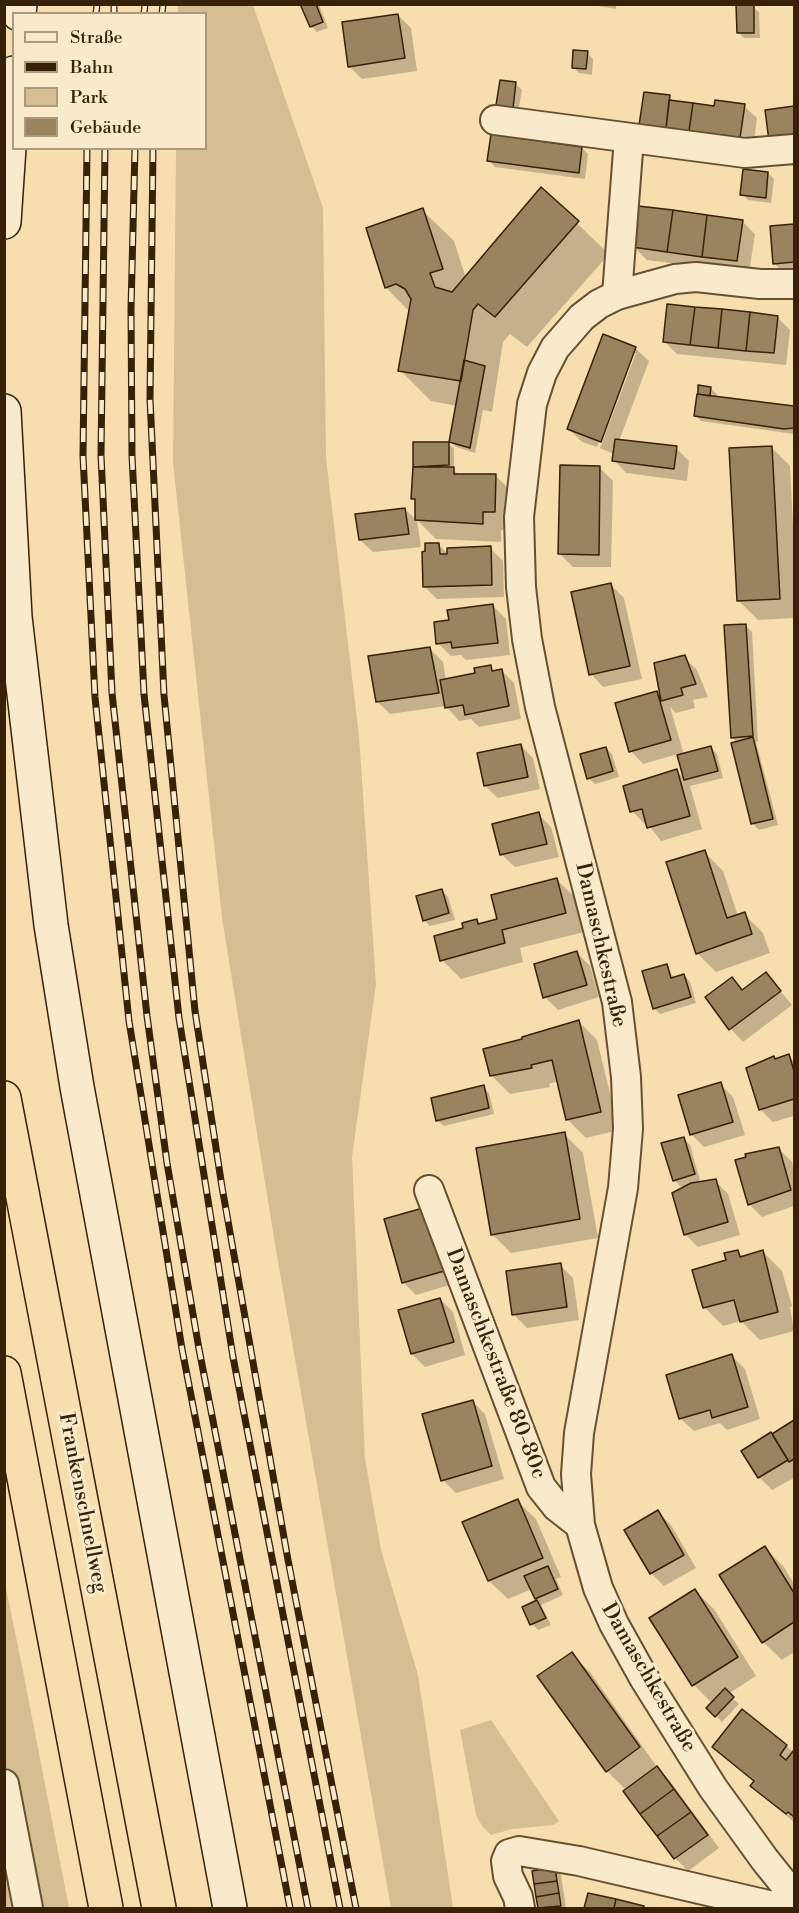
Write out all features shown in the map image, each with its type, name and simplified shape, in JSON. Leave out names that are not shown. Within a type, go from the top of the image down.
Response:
[{"type":"highway","name":"Frankenschnellweg","points":[[4,1098],[159,1908]]},
{"type":"highway","points":[[4,1373],[106,1908]]},
{"type":"main road","points":[[4,222],[12,103]]},
{"type":"main road","points":[[4,411],[15,617],[51,925],[77,1087],[230,1908]]},
{"type":"street","points":[[495,120],[745,153],[795,149]]},
{"type":"street","points":[[617,295],[629,138]]},
{"type":"street","name":"Damaschkestraße","points":[[795,284],[760,284],[696,277],[648,284],[599,304],[565,333],[542,374],[532,404],[519,517],[521,587],[529,651],[540,707],[617,1002],[626,1077],[628,1129],[623,1188],[579,1433],[576,1474],[580,1525],[598,1588],[614,1624],[644,1678],[713,1788],[765,1860],[795,1896]]},
{"type":"street","name":"Damaschkestraße 80-80c","points":[[429,1190],[541,1487],[557,1507],[580,1525]]},
{"type":"street","points":[[4,1784],[28,1908]]},
{"type":"street","points":[[520,1908],[518,1897],[507,1876],[506,1861],[509,1854],[519,1851],[579,1861],[781,1908]]},
{"type":"green space","points":[[178,5],[253,5],[323,208],[326,458],[359,736],[376,984],[352,1157],[365,1459],[381,1550],[418,1675],[453,1908],[391,1908],[276,1250],[222,918],[173,462],[176,150],[207,150],[207,12],[178,12]]},
{"type":"green space","points":[[4,1578],[24,1676],[69,1908],[5,1908]]},
{"type":"green space","points":[[491,1720],[559,1821],[553,1825],[512,1829],[491,1835],[482,1826],[476,1815],[460,1730]]},
{"type":"building","points":[[300,4],[316,4],[323,22],[310,27]]},
{"type":"building","points":[[736,5],[754,5],[754,33],[737,33]]},
{"type":"building","points":[[398,14],[405,58],[348,67],[342,22]]},
{"type":"building","points":[[573,50],[588,51],[586,69],[572,68]]},
{"type":"building","points":[[500,80],[516,82],[513,108],[496,105]]},
{"type":"building","points":[[644,92],[670,95],[666,128],[639,125]]},
{"type":"building","points":[[669,100],[693,103],[689,131],[666,128]]},
{"type":"building","points":[[715,100],[745,104],[740,138],[689,131],[693,103],[714,106]]},
{"type":"building","points":[[794,106],[794,137],[769,141],[765,110]]},
{"type":"building","points":[[491,134],[582,147],[579,173],[487,161]]},
{"type":"building","points":[[743,169],[768,172],[766,198],[740,195]]},
{"type":"building","points":[[541,187],[579,221],[495,317],[478,304],[473,310],[461,381],[398,371],[411,299],[405,289],[396,284],[385,288],[366,228],[423,208],[443,269],[430,273],[435,287],[452,292]]},
{"type":"building","points":[[638,206],[673,210],[667,252],[632,247]]},
{"type":"building","points":[[673,210],[707,215],[702,257],[667,252]]},
{"type":"building","points":[[707,215],[743,220],[737,261],[702,257]]},
{"type":"building","points":[[794,224],[794,262],[773,264],[770,226]]},
{"type":"building","points":[[667,304],[695,307],[690,345],[663,342]]},
{"type":"building","points":[[695,307],[722,309],[718,348],[690,345]]},
{"type":"building","points":[[722,309],[750,312],[746,351],[718,348]]},
{"type":"building","points":[[750,312],[778,316],[774,353],[746,351]]},
{"type":"building","points":[[603,334],[636,347],[601,442],[567,429]]},
{"type":"building","points":[[464,360],[485,366],[470,448],[449,442]]},
{"type":"building","points":[[698,385],[711,387],[710,396],[698,394]]},
{"type":"building","points":[[697,394],[794,406],[794,428],[784,429],[694,416]]},
{"type":"building","points":[[615,439],[677,446],[674,469],[612,461]]},
{"type":"building","points":[[413,442],[449,442],[449,465],[413,467]]},
{"type":"building","points":[[772,446],[780,599],[737,601],[729,448]]},
{"type":"building","points":[[560,465],[600,466],[599,555],[558,554]]},
{"type":"building","points":[[413,467],[454,467],[454,474],[496,474],[495,512],[483,512],[483,524],[415,520],[415,499],[411,499]]},
{"type":"building","points":[[405,508],[409,534],[359,540],[355,514]]},
{"type":"building","points":[[425,543],[439,543],[440,554],[447,554],[447,548],[491,546],[492,585],[423,587],[422,552],[425,551]]},
{"type":"building","points":[[611,583],[630,666],[589,675],[571,592]]},
{"type":"building","points":[[493,604],[498,643],[452,648],[451,642],[436,644],[434,622],[449,620],[447,610]]},
{"type":"building","points":[[746,624],[753,736],[731,738],[724,625]]},
{"type":"building","points":[[430,647],[439,693],[376,702],[368,656]]},
{"type":"building","points":[[685,655],[696,684],[681,688],[683,695],[661,701],[654,663]]},
{"type":"building","points":[[491,665],[492,671],[502,669],[509,706],[465,715],[463,705],[445,708],[440,680],[475,673],[474,668]]},
{"type":"building","points":[[657,691],[671,740],[629,752],[615,703]]},
{"type":"building","points":[[753,737],[773,819],[751,824],[731,743]]},
{"type":"building","points":[[521,744],[528,777],[484,786],[477,753]]},
{"type":"building","points":[[711,746],[718,771],[684,780],[677,755]]},
{"type":"building","points":[[606,747],[613,771],[587,779],[580,754]]},
{"type":"building","points":[[677,769],[690,816],[647,828],[642,809],[630,812],[623,786]]},
{"type":"building","points":[[539,812],[547,844],[500,855],[492,824]]},
{"type":"building","points":[[705,850],[727,918],[745,912],[752,934],[696,954],[666,862]]},
{"type":"building","points":[[557,878],[566,913],[502,930],[505,943],[440,961],[434,936],[463,928],[462,923],[477,919],[478,924],[497,919],[491,895]]},
{"type":"building","points":[[442,889],[449,913],[423,921],[416,896]]},
{"type":"building","points":[[577,951],[587,985],[543,998],[534,964]]},
{"type":"building","points":[[667,964],[671,978],[684,974],[691,997],[653,1009],[642,971]]},
{"type":"building","points":[[766,972],[781,991],[729,1030],[705,997],[732,977],[742,990]]},
{"type":"building","points":[[579,1020],[601,1112],[566,1120],[552,1060],[531,1065],[532,1068],[490,1076],[483,1049]]},
{"type":"building","points":[[789,1054],[794,1071],[794,1099],[759,1110],[746,1068],[774,1056],[775,1059]]},
{"type":"building","points":[[721,1082],[733,1122],[690,1135],[678,1095]]},
{"type":"building","points":[[484,1085],[489,1108],[436,1121],[431,1098]]},
{"type":"building","points":[[565,1132],[580,1219],[491,1235],[476,1148]]},
{"type":"building","points":[[684,1137],[695,1174],[673,1181],[661,1143]]},
{"type":"building","points":[[779,1147],[791,1190],[748,1205],[735,1160],[746,1157],[745,1154]]},
{"type":"building","points":[[716,1179],[728,1222],[684,1235],[672,1193],[691,1183]]},
{"type":"building","points":[[430,1206],[448,1270],[402,1283],[384,1219]]},
{"type":"building","points":[[738,1250],[740,1257],[763,1250],[778,1312],[740,1322],[734,1300],[703,1308],[692,1270],[726,1260],[724,1253]]},
{"type":"building","points":[[561,1263],[567,1307],[512,1315],[506,1271]]},
{"type":"building","points":[[440,1298],[454,1342],[411,1354],[398,1310]]},
{"type":"building","points":[[732,1354],[748,1407],[712,1418],[710,1410],[679,1419],[666,1375]]},
{"type":"building","points":[[473,1400],[492,1466],[441,1481],[422,1414]]},
{"type":"building","points":[[794,1420],[794,1459],[789,1462],[772,1434]]},
{"type":"building","points":[[771,1432],[788,1460],[758,1478],[741,1451]]},
{"type":"building","points":[[518,1499],[543,1558],[488,1581],[462,1522]]},
{"type":"building","points":[[658,1510],[684,1555],[650,1574],[624,1530]]},
{"type":"building","points":[[765,1546],[794,1593],[794,1622],[762,1643],[719,1575]]},
{"type":"building","points":[[548,1566],[558,1589],[535,1599],[524,1576]]},
{"type":"building","points":[[695,1589],[738,1657],[692,1686],[649,1618]]},
{"type":"building","points":[[537,1600],[546,1618],[530,1625],[522,1607]]},
{"type":"building","points":[[572,1652],[640,1747],[606,1772],[537,1676]]},
{"type":"building","points":[[725,1688],[734,1697],[715,1717],[706,1708]]},
{"type":"building","points":[[742,1709],[787,1745],[780,1755],[786,1760],[794,1750],[794,1817],[788,1812],[786,1814],[750,1786],[754,1781],[712,1747]]},
{"type":"building","points":[[657,1766],[674,1789],[640,1814],[623,1791]]},
{"type":"building","points":[[674,1789],[691,1812],[657,1836],[640,1814]]},
{"type":"building","points":[[691,1812],[708,1835],[674,1859],[657,1836]]},
{"type":"building","points":[[555,1867],[557,1881],[534,1884],[532,1871]]},
{"type":"building","points":[[557,1881],[559,1893],[536,1897],[534,1884]]},
{"type":"building","points":[[559,1893],[561,1906],[538,1908],[536,1897]]},
{"type":"building","points":[[588,1893],[616,1899],[614,1908],[584,1908]]},
{"type":"building","points":[[616,1899],[644,1906],[644,1908],[614,1908]]},
{"type":"railway","points":[[96,12],[97,4]]},
{"type":"railway","points":[[114,4],[114,12]]},
{"type":"railway","points":[[144,12],[145,4]]},
{"type":"railway","points":[[162,12],[163,4]]},
{"type":"railway","points":[[87,150],[83,456],[95,697],[129,1021],[182,1349],[290,1908]]},
{"type":"railway","points":[[105,150],[101,455],[112,693],[147,1016],[167,1163],[199,1349],[308,1908]]},
{"type":"railway","points":[[135,150],[131,309],[132,456],[144,694],[179,1018],[233,1357],[340,1908]]},
{"type":"railway","points":[[153,150],[150,399],[164,695],[195,1011],[222,1187],[288,1560],[356,1908]]}]
